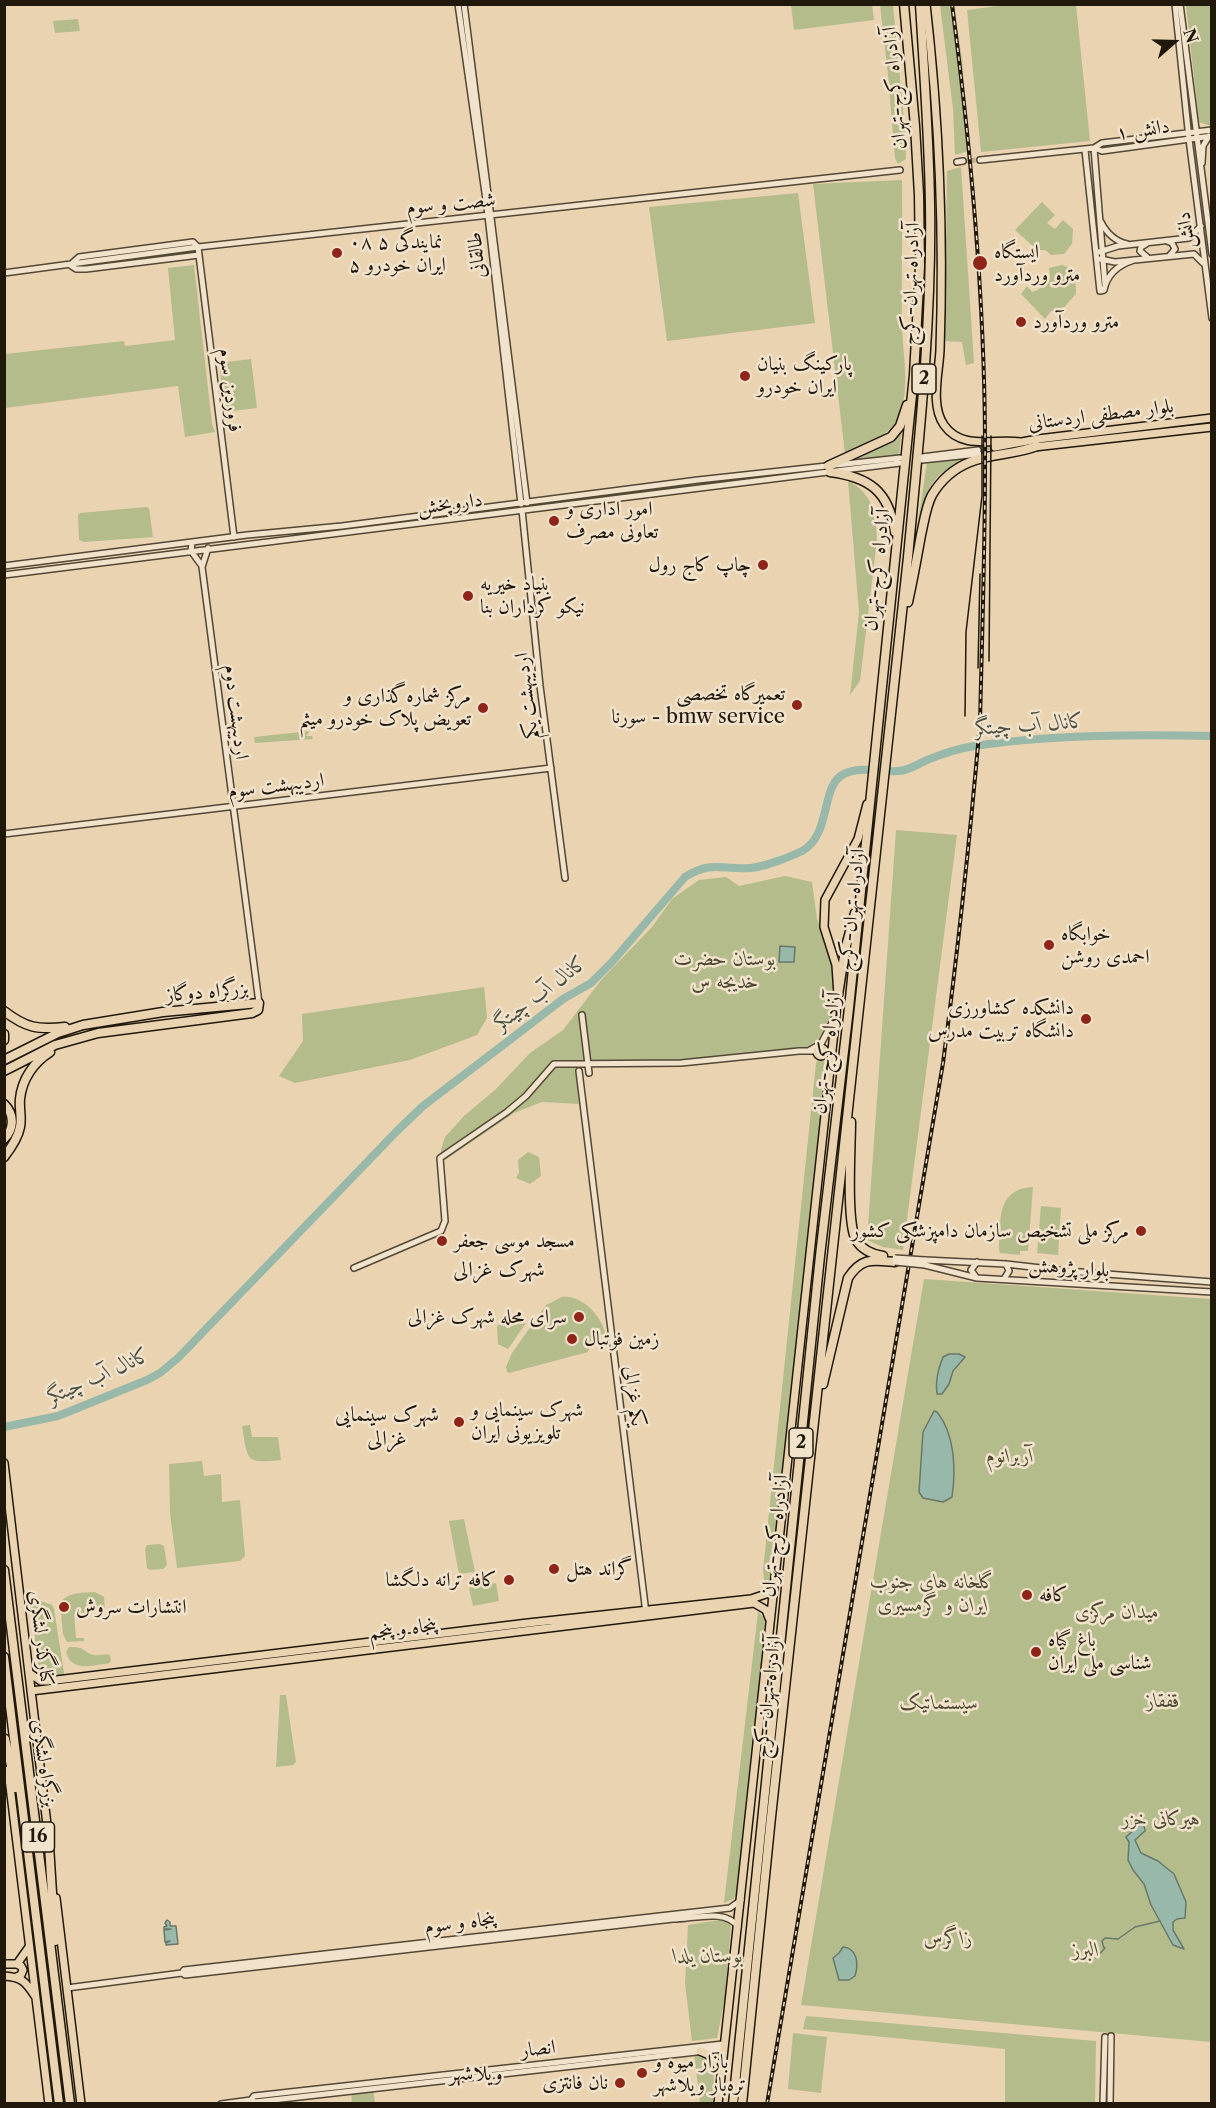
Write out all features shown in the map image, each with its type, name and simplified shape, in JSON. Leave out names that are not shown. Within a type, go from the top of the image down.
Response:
[{"type":"highway","name":"آزادراه کرج-تهران","points":[[733,2103],[914,375],[920,266],[919,195],[904,4]]},
{"type":"highway","name":"آزادراه تهران-کرج","points":[[742,2103],[887,753],[924,385],[929,271],[928,149],[920,4]]},
{"type":"highway","points":[[829,469],[884,441],[896,432],[905,412],[914,375]]},
{"type":"highway","points":[[899,636],[924,521],[931,496],[940,483],[969,462],[1025,451],[1037,446]]},
{"type":"highway","points":[[829,469],[858,477],[881,495],[893,518],[896,555]]},
{"type":"highway","points":[[838,995],[845,950],[861,890]]},
{"type":"highway","name":"بزرگراه دوگاز","points":[[4,1060],[58,1033],[83,1025],[151,1014],[259,1003],[258,1010],[252,1013],[98,1033],[76,1038],[55,1045],[4,1071]]},
{"type":"highway","points":[[4,1011],[30,1027],[44,1029],[83,1025]]},
{"type":"highway","points":[[4,1034],[4,1040]]},
{"type":"highway","points":[[4,1157],[15,1141],[20,1127],[20,1098],[28,1073],[37,1062],[76,1038]]},
{"type":"highway","points":[[848,1101],[851,1119],[851,1225],[854,1235],[863,1248],[872,1254],[895,1260]]},
{"type":"highway","points":[[4,1104],[8,1107],[12,1118],[12,1128],[4,1140]]},
{"type":"highway","points":[[816,1413],[848,1278],[855,1268],[868,1260],[895,1260]]},
{"type":"highway","name":"بزرگراه لشگری","points":[[4,1570],[70,2103]]},
{"type":"highway","name":"بزرگراه لشگری","points":[[4,1657],[59,2103]]},
{"type":"highway","points":[[5,1738],[24,1818]]},
{"type":"highway","points":[[48,1829],[50,1879],[56,1924],[55,1975]]},
{"type":"main road","points":[[926,4],[939,186],[940,339],[937,404],[939,417],[946,428],[967,441],[976,443],[1010,440],[1020,442]]},
{"type":"main road","points":[[1194,420],[1212,413]]},
{"type":"main road","name":"بلوار مصطفی اردستانی","points":[[1212,418],[1020,442],[995,449],[1212,429]]},
{"type":"main road","points":[[718,2103],[774,1583],[821,1053],[832,1047],[838,995],[836,965],[824,927],[825,900],[858,839],[872,782]]},
{"type":"main road","name":"کنارگذر لشگری","points":[[4,1463],[81,2103]]},
{"type":"main road","points":[[770,1621],[766,1610],[753,1601],[766,1594],[774,1583]]},
{"type":"main road","name":"پنجاه و پنجم","points":[[44,1681],[257,1660],[753,1601]]},
{"type":"main road","name":"پنجاه و پنجم","points":[[31,1691],[45,1691],[257,1660]]},
{"type":"main road","points":[[29,1673],[44,1681],[45,1691]]},
{"type":"main road","points":[[5,1738],[49,2103]]},
{"type":"main road","points":[[17,1964],[30,1946]]},
{"type":"main road","points":[[4,1964],[21,1966],[23,1970],[17,1977]]},
{"type":"main road","points":[[4,1976],[17,1977],[28,1985],[36,1998]]},
{"type":"main road","points":[[700,2051],[709,2055],[721,2070]]},
{"type":"street","name":"طالقانی","points":[[458,4],[490,216]]},
{"type":"street","name":"طالقانی","points":[[464,4],[523,506]]},
{"type":"street","name":"دانش","points":[[1175,4],[1192,135],[1202,173],[1212,254]]},
{"type":"street","name":"دانش","points":[[1180,4],[1200,226],[1212,318]]},
{"type":"street","points":[[1192,135],[1212,130]]},
{"type":"street","points":[[1192,135],[1210,136]]},
{"type":"street","name":"دانش ۱","points":[[980,159],[1094,148],[1102,151],[1192,135]]},
{"type":"street","points":[[1202,173],[1203,146],[1210,136]]},
{"type":"street","points":[[1094,148],[1105,285]]},
{"type":"street","points":[[1085,150],[1100,291],[1104,290],[1110,274],[1124,263],[1134,260]]},
{"type":"street","name":"شصت و سوم","points":[[4,273],[198,247],[474,215],[490,216],[900,170]]},
{"type":"street","points":[[1099,219],[1108,234],[1120,242],[1132,245]]},
{"type":"street","points":[[1095,256],[1109,248],[1189,238],[1200,226]]},
{"type":"street","points":[[1167,241],[1172,243],[1175,249],[1168,256]]},
{"type":"street","points":[[1148,243],[1141,247],[1140,251],[1142,256],[1149,258]]},
{"type":"street","name":"فروردین سوم","points":[[198,247],[234,537]]},
{"type":"street","points":[[1095,256],[1115,262],[1194,254],[1205,264]]},
{"type":"street","points":[[70,265],[76,269],[86,269],[199,255]]},
{"type":"street","points":[[922,458],[979,452]]},
{"type":"street","name":"داروپخش","points":[[4,575],[642,492],[698,480],[900,461]]},
{"type":"street","name":"داروپخش","points":[[4,566],[234,537],[642,492],[697,488],[829,469]]},
{"type":"street","points":[[697,488],[695,484],[698,480]]},
{"type":"street","name":"اردیبهشت یکم","points":[[523,506],[565,878]]},
{"type":"street","points":[[191,551],[192,543]]},
{"type":"street","name":"اردیبهشت دوم","points":[[208,549],[202,567],[259,1003]]},
{"type":"street","name":"اردیبهشت دوم","points":[[191,551],[202,567]]},
{"type":"street","name":"اردیبهشت سوم","points":[[4,834],[551,768]]},
{"type":"street","points":[[582,1016],[589,1073]]},
{"type":"street","points":[[354,1268],[441,1231],[445,1221],[440,1158],[507,1112],[554,1064],[681,1063],[821,1053],[820,1044],[835,1018]]},
{"type":"street","name":"یکم غزالی","points":[[579,1071],[646,1614]]},
{"type":"street","points":[[895,1260],[925,1263]]},
{"type":"street","points":[[976,1278],[970,1270],[977,1262]]},
{"type":"street","name":"بلوار پژوهش","points":[[925,1263],[977,1262],[1212,1282]]},
{"type":"street","name":"بلوار پژوهش","points":[[925,1263],[976,1278],[1212,1292]]},
{"type":"street","points":[[1004,1279],[1010,1271],[1006,1264]]},
{"type":"street","points":[[738,1928],[731,1918],[736,1915],[733,1907],[741,1900]]},
{"type":"street","name":"پنجاه و سوم","points":[[67,1988],[733,1907]]},
{"type":"street","name":"پنجاه و سوم","points":[[673,1916],[731,1918]]},
{"type":"street","points":[[1103,2103],[1108,2037],[1110,2103]]},
{"type":"street","name":"انصار","points":[[221,2103],[251,2100],[255,2102],[700,2051],[723,2046]]},
{"type":"street","name":"انصار","points":[[251,2100],[254,2096],[723,2046]]},
{"type":"green space","points":[[1013,4],[1076,5],[1090,141],[981,152],[967,10]]},
{"type":"green space","points":[[791,5],[872,5],[874,20],[794,30]]},
{"type":"green space","points":[[880,5],[893,5],[906,159],[898,164],[895,158]]},
{"type":"green space","points":[[940,5],[953,5],[962,58],[968,151],[955,155],[953,109]]},
{"type":"green space","points":[[1186,5],[1211,5],[1211,126],[1199,122]]},
{"type":"green space","points":[[78,19],[80,31],[55,33],[53,21]]},
{"type":"green space","points":[[961,167],[974,363],[966,365],[962,342],[945,341],[947,171]]},
{"type":"green space","points":[[902,180],[904,400],[895,423],[890,429],[872,442],[845,454],[813,184]]},
{"type":"green space","points":[[798,193],[815,323],[667,341],[649,207]]},
{"type":"green space","points":[[1042,202],[1055,215],[1047,223],[1055,229],[1063,220],[1073,229],[1072,244],[1064,254],[1051,255],[1045,250],[1037,250],[1015,230]]},
{"type":"green space","points":[[194,265],[212,424],[215,432],[185,437],[178,386],[5,408],[5,354],[124,341],[125,346],[175,340],[168,268]]},
{"type":"green space","points":[[1062,265],[1075,270],[1076,294],[1059,313],[1051,311],[1045,319],[1021,294],[1027,286],[1032,292],[1038,290],[1050,277],[1049,268]]},
{"type":"green space","points":[[251,359],[257,408],[225,412],[219,363]]},
{"type":"green space","points":[[902,429],[899,457],[850,460]]},
{"type":"green space","points":[[971,458],[947,470],[934,481],[926,496],[918,521],[927,463]]},
{"type":"green space","points":[[848,481],[863,492],[872,506],[877,540],[860,681],[850,695],[859,612]]},
{"type":"green space","points":[[149,508],[153,537],[84,542],[79,540],[78,515],[80,513]]},
{"type":"green space","points":[[310,731],[306,736],[312,736],[313,739],[255,743],[254,737]]},
{"type":"green space","points":[[896,830],[957,835],[903,1250],[883,1247],[867,1240]]},
{"type":"green space","name":"بوستان حضرت خدیجه س","points":[[785,876],[812,882],[817,919],[832,958],[834,1010],[822,1040],[811,1048],[678,1060],[574,1060],[579,1104],[542,1102],[514,1113],[442,1162],[441,1150],[445,1137],[530,1053],[563,1030],[602,979],[652,927],[672,899],[699,880],[726,877],[739,886]]},
{"type":"green space","points":[[484,987],[487,1018],[477,1035],[410,1060],[295,1083],[279,1076],[303,1041],[302,1014]]},
{"type":"green space","points":[[819,1059],[828,1066],[770,1596],[766,1598],[763,1570],[816,1063]]},
{"type":"green space","points":[[528,1152],[539,1157],[541,1176],[530,1184],[516,1178],[519,1173],[518,1160]]},
{"type":"green space","points":[[1033,1187],[1028,1251],[1020,1251],[1020,1255],[1000,1253],[1001,1217],[1007,1200],[1012,1193]]},
{"type":"green space","points":[[1041,1206],[1061,1208],[1058,1255],[1037,1253]]},
{"type":"green space","name":"باغ گیاه‌ شناسی ملی ایران","points":[[924,1279],[1211,1299],[1211,2042],[801,2005]]},
{"type":"green space","points":[[562,1297],[576,1299],[590,1308],[600,1320],[605,1333],[593,1338],[588,1352],[507,1372],[506,1367],[512,1353],[546,1305]]},
{"type":"green space","points":[[511,1316],[526,1323],[508,1349],[498,1344],[497,1326]]},
{"type":"green space","points":[[250,1425],[252,1437],[278,1437],[281,1460],[261,1461],[250,1458],[242,1426]]},
{"type":"green space","points":[[202,1461],[204,1476],[221,1474],[222,1502],[240,1500],[245,1556],[240,1561],[177,1568],[170,1514],[169,1464]]},
{"type":"green space","points":[[464,1519],[475,1572],[459,1574],[449,1521]]},
{"type":"green space","points":[[147,1545],[164,1546],[167,1565],[163,1569],[150,1570],[147,1568],[145,1549]]},
{"type":"green space","points":[[496,1583],[499,1601],[473,1606],[469,1588]]},
{"type":"green space","points":[[95,1592],[104,1597],[105,1609],[95,1610],[95,1605],[92,1605],[92,1612],[74,1614],[76,1638],[84,1638],[84,1641],[67,1642],[63,1634],[60,1603],[71,1595]]},
{"type":"green space","points":[[41,1601],[52,1605],[54,1609],[63,1677],[45,1678],[39,1672],[31,1608]]},
{"type":"green space","points":[[758,1612],[767,1623],[739,1892],[733,1899],[724,1903]]},
{"type":"green space","points":[[69,1647],[81,1648],[94,1655],[110,1655],[110,1663],[78,1665],[69,1659],[66,1652]]},
{"type":"green space","points":[[280,1695],[286,1695],[296,1762],[293,1765],[276,1767]]},
{"type":"green space","points":[[15,1801],[23,1832],[56,2103],[52,2103]]},
{"type":"green space","name":"بوستان یلدا","points":[[726,1919],[731,1926],[725,1997],[717,2038],[692,2041],[685,1984],[688,1925]]},
{"type":"green space","points":[[60,1947],[79,2103],[75,2103],[59,1958]]},
{"type":"green space","points":[[806,2016],[1096,2041],[1095,2103],[1005,2103],[1005,2049],[803,2029]]},
{"type":"green space","points":[[793,2033],[827,2037],[821,2093],[788,2089]]},
{"type":"green space","points":[[694,2053],[705,2054],[714,2065],[713,2103],[700,2103]]},
{"type":"green space","points":[[373,2090],[375,2103],[352,2103],[351,2092]]},
{"type":"shaded area","points":[[780,946],[795,947],[794,962],[779,962]]},
{"type":"shaded area","points":[[949,1354],[959,1354],[965,1357],[953,1371],[949,1384],[942,1394],[937,1394],[940,1366],[943,1357]]},
{"type":"shaded area","points":[[934,1411],[937,1412],[948,1431],[953,1453],[952,1497],[943,1502],[923,1498],[919,1492],[923,1432]]},
{"type":"shaded area","points":[[1139,1814],[1142,1814],[1145,1831],[1135,1840],[1141,1853],[1158,1861],[1174,1874],[1186,1902],[1185,1918],[1173,1922],[1173,1930],[1184,1949],[1173,1945],[1151,1905],[1144,1884],[1128,1860],[1129,1842],[1126,1837],[1139,1825]]},
{"type":"shaded area","points":[[167,1920],[170,1926],[176,1926],[178,1944],[166,1945],[170,1941],[165,1942],[164,1930],[171,1929],[164,1929],[167,1926],[165,1923]]},
{"type":"shaded area","points":[[843,1947],[854,1953],[857,1961],[855,1976],[849,1980],[839,1980],[833,1958]]},
{"type":"waterway","name":"کانال آب چیتگر","points":[[4,1427],[58,1416],[160,1373],[178,1358],[423,1106],[563,999],[591,983],[685,877],[710,867],[762,866],[802,851],[811,844],[818,834],[832,788],[844,774],[857,770],[902,771],[969,747],[1033,739],[1093,736],[1212,736]]},
{"type":"waterway","points":[[1104,1948],[1102,1941],[1105,1938],[1118,1939],[1135,1927],[1160,1921]]},
{"type":"waterway","points":[[1096,1958],[1105,1948]]},
{"type":"tunnel","points":[[963,161],[980,160]]},
{"type":"tunnel","points":[[978,450],[995,447]]},
{"type":"tram line","points":[[965,716],[966,632],[982,496],[982,436]]},
{"type":"tram line","points":[[989,661],[991,436]]},
{"type":"tram line","points":[[978,668],[980,574]]},
{"type":"railway","points":[[767,2104],[943,1063],[980,723],[985,497],[983,350],[966,119],[952,4]]},
{"type":"place","name":"نمایندگی ۵ ٠٨ ۵ ایران خودرو","points":[[337,253]]},
{"type":"place","name":"ایستگاه مترو وردآورد","points":[[980,263]]},
{"type":"place","name":"مترو وردآورد","points":[[1021,322]]},
{"type":"place","name":"پارکینگ بنیان ایران خودرو","points":[[745,376]]},
{"type":"place","name":"امور اداری و تعاونی مصرف","points":[[554,521]]},
{"type":"place","name":"چاپ کاج رول","points":[[763,565]]},
{"type":"place","name":"بنیاد خیریه نیکو کرداران بنا","points":[[468,596]]},
{"type":"place","name":"تعمیرگاه تخصصی سورنا - bmw service","points":[[797,705]]},
{"type":"place","name":"مرکز شماره‌گذاری و تعویض پلاک خودرو میثم","points":[[483,708]]},
{"type":"place","name":"خوابگاه احمدی روشن","points":[[1049,945]]},
{"type":"place","name":"دانشکده کشاورزی دانشگاه تربیت مدرس","points":[[1086,1019]]},
{"type":"place","name":"مرکز ملی تشخیص سازمان دامپزشکی کشور","points":[[1141,1231]]},
{"type":"place","name":"مسجد موسی جعفر","points":[[442,1241]]},
{"type":"place","name":"سرای محله شهرک غزالی","points":[[579,1317]]},
{"type":"place","name":"زمین فوتبال","points":[[572,1339]]},
{"type":"place","name":"شهرک سینمایی و تلویزیونی ایران","points":[[459,1422]]},
{"type":"place","name":"گراند هتل","points":[[554,1569]]},
{"type":"place","name":"کافه ترانه دلگشا","points":[[509,1580]]},
{"type":"place","name":"کافه","points":[[1027,1595]]},
{"type":"place","name":"انتشارات سروش","points":[[64,1607]]},
{"type":"place","name":"باغ گیاه‌ شناسی ملی ایران","points":[[1036,1652]]},
{"type":"place","name":"بازار میوه و تره‌بار ویلاشهر","points":[[642,2073]]},
{"type":"place","name":"نان فانتزی","points":[[620,2083]]},
{"type":"district","name":"شهرک غزالی","points":[[499,1270]]},
{"type":"district","name":"شهرک سینمایی غزالی","points":[[387,1427]]},
{"type":"district","name":"ویلاشهر","points":[[476,2074]]},
{"type":"park label","name":"آربرانوم","points":[[1010,1456]]},
{"type":"park label","name":"گلخانه های جنوب ایران و گرمسیری","points":[[933,1594]]},
{"type":"park label","name":"میدان مرکزی","points":[[1117,1612]]},
{"type":"park label","name":"قفقاز","points":[[1163,1701]]},
{"type":"park label","name":"سیستماتیک","points":[[939,1703]]},
{"type":"park label","name":"هیرکانی خزر","points":[[1161,1819]]},
{"type":"park label","name":"زاگرس","points":[[948,1938]]},
{"type":"park label","name":"البرز","points":[[1086,1950]]}]
